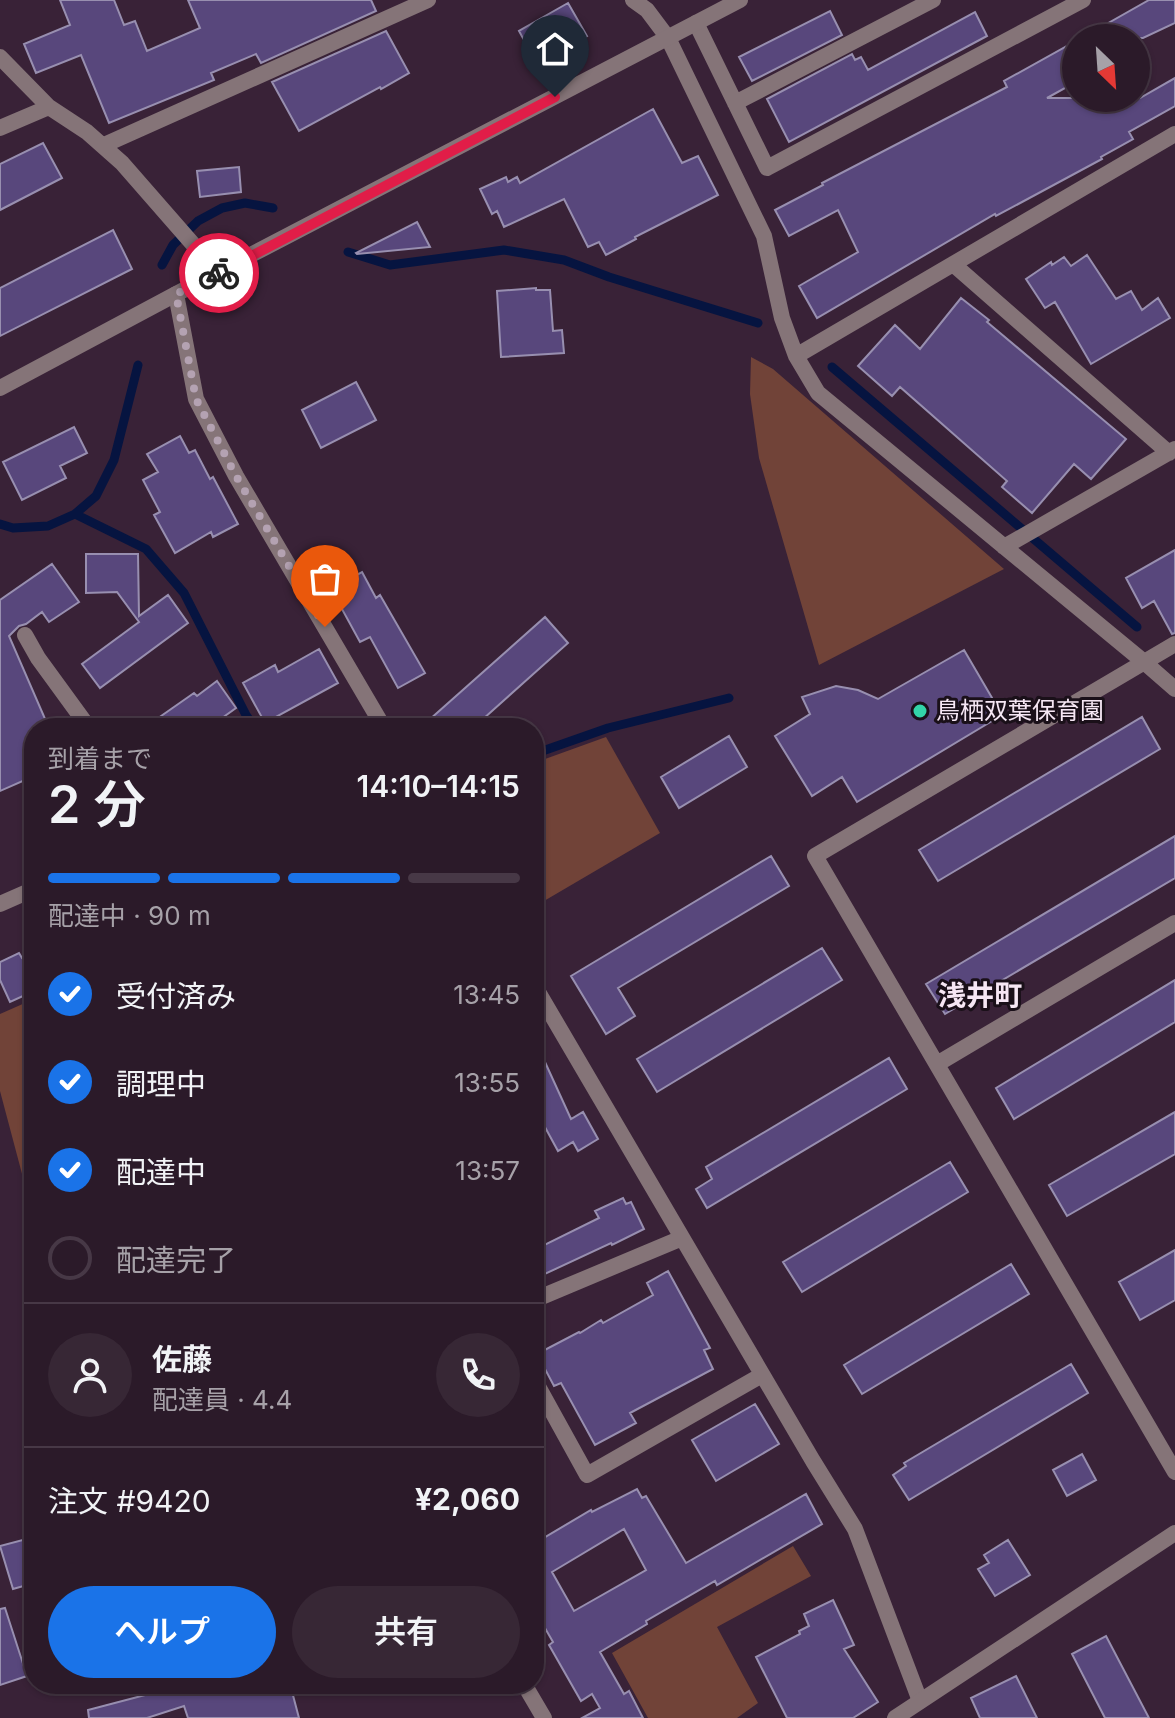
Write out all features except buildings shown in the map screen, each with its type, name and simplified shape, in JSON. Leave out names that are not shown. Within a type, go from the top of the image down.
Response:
[{"type":"street","points":[[104,145],[428,0]]},
{"type":"street","points":[[633,0],[647,10],[668,38],[764,236],[782,318],[796,356],[818,393],[1175,689]]},
{"type":"street","points":[[0,388],[740,0]]},
{"type":"street","points":[[735,103],[933,0]]},
{"type":"street","points":[[696,23],[767,168],[1083,0]]},
{"type":"street","points":[[0,57],[49,107],[104,145],[122,163],[198,250],[214,275]]},
{"type":"street","points":[[0,128],[49,107]]},
{"type":"street","points":[[796,356],[1175,134]]},
{"type":"street","points":[[953,264],[1172,451],[1004,547]]},
{"type":"street","points":[[176,294],[196,399],[236,476],[378,718]]},
{"type":"street","points":[[25,635],[82,718]]},
{"type":"street","points":[[1175,644],[815,856],[1175,1472]]},
{"type":"street","points":[[0,904],[24,893]]},
{"type":"street","points":[[937,1064],[1175,923]]},
{"type":"street","points":[[544,1002],[855,1529],[920,1701]]},
{"type":"street","points":[[544,1296],[682,1238]]},
{"type":"street","points":[[544,1397],[587,1475],[762,1375]]},
{"type":"street","points":[[895,1718],[1175,1533]]},
{"type":"street","points":[[530,1694],[544,1718]]},
{"type":"shaded area","points":[[751,357],[773,369],[1004,569],[819,665],[759,458],[750,394]]},
{"type":"shaded area","points":[[606,737],[660,833],[544,901],[544,759]]},
{"type":"shaded area","points":[[24,1003],[24,1181],[0,1091],[0,1014]]},
{"type":"shaded area","points":[[793,1546],[811,1576],[717,1627],[758,1703],[737,1718],[648,1718],[612,1653]]},
{"type":"waterway","points":[[162,265],[173,245],[198,221],[222,208],[245,203],[273,208]]},
{"type":"waterway","points":[[348,252],[390,265],[504,250],[564,260],[758,323]]},
{"type":"waterway","points":[[0,524],[13,528],[48,526],[75,514],[96,496],[114,460],[138,365]]},
{"type":"waterway","points":[[832,367],[1137,627]]},
{"type":"waterway","points":[[75,514],[146,549],[184,593],[248,718]]},
{"type":"waterway","points":[[544,750],[608,728],[729,698]]},
{"type":"way so far","points":[[219,273],[176,294],[196,399],[236,476],[325,627]]},
{"type":"place","name":"鳥栖双葉保育園","points":[[920,711]]},
{"type":"district","name":"浅井町","points":[[980,995]]},
{"type":"route","points":[[219,273],[555,97]]}]
